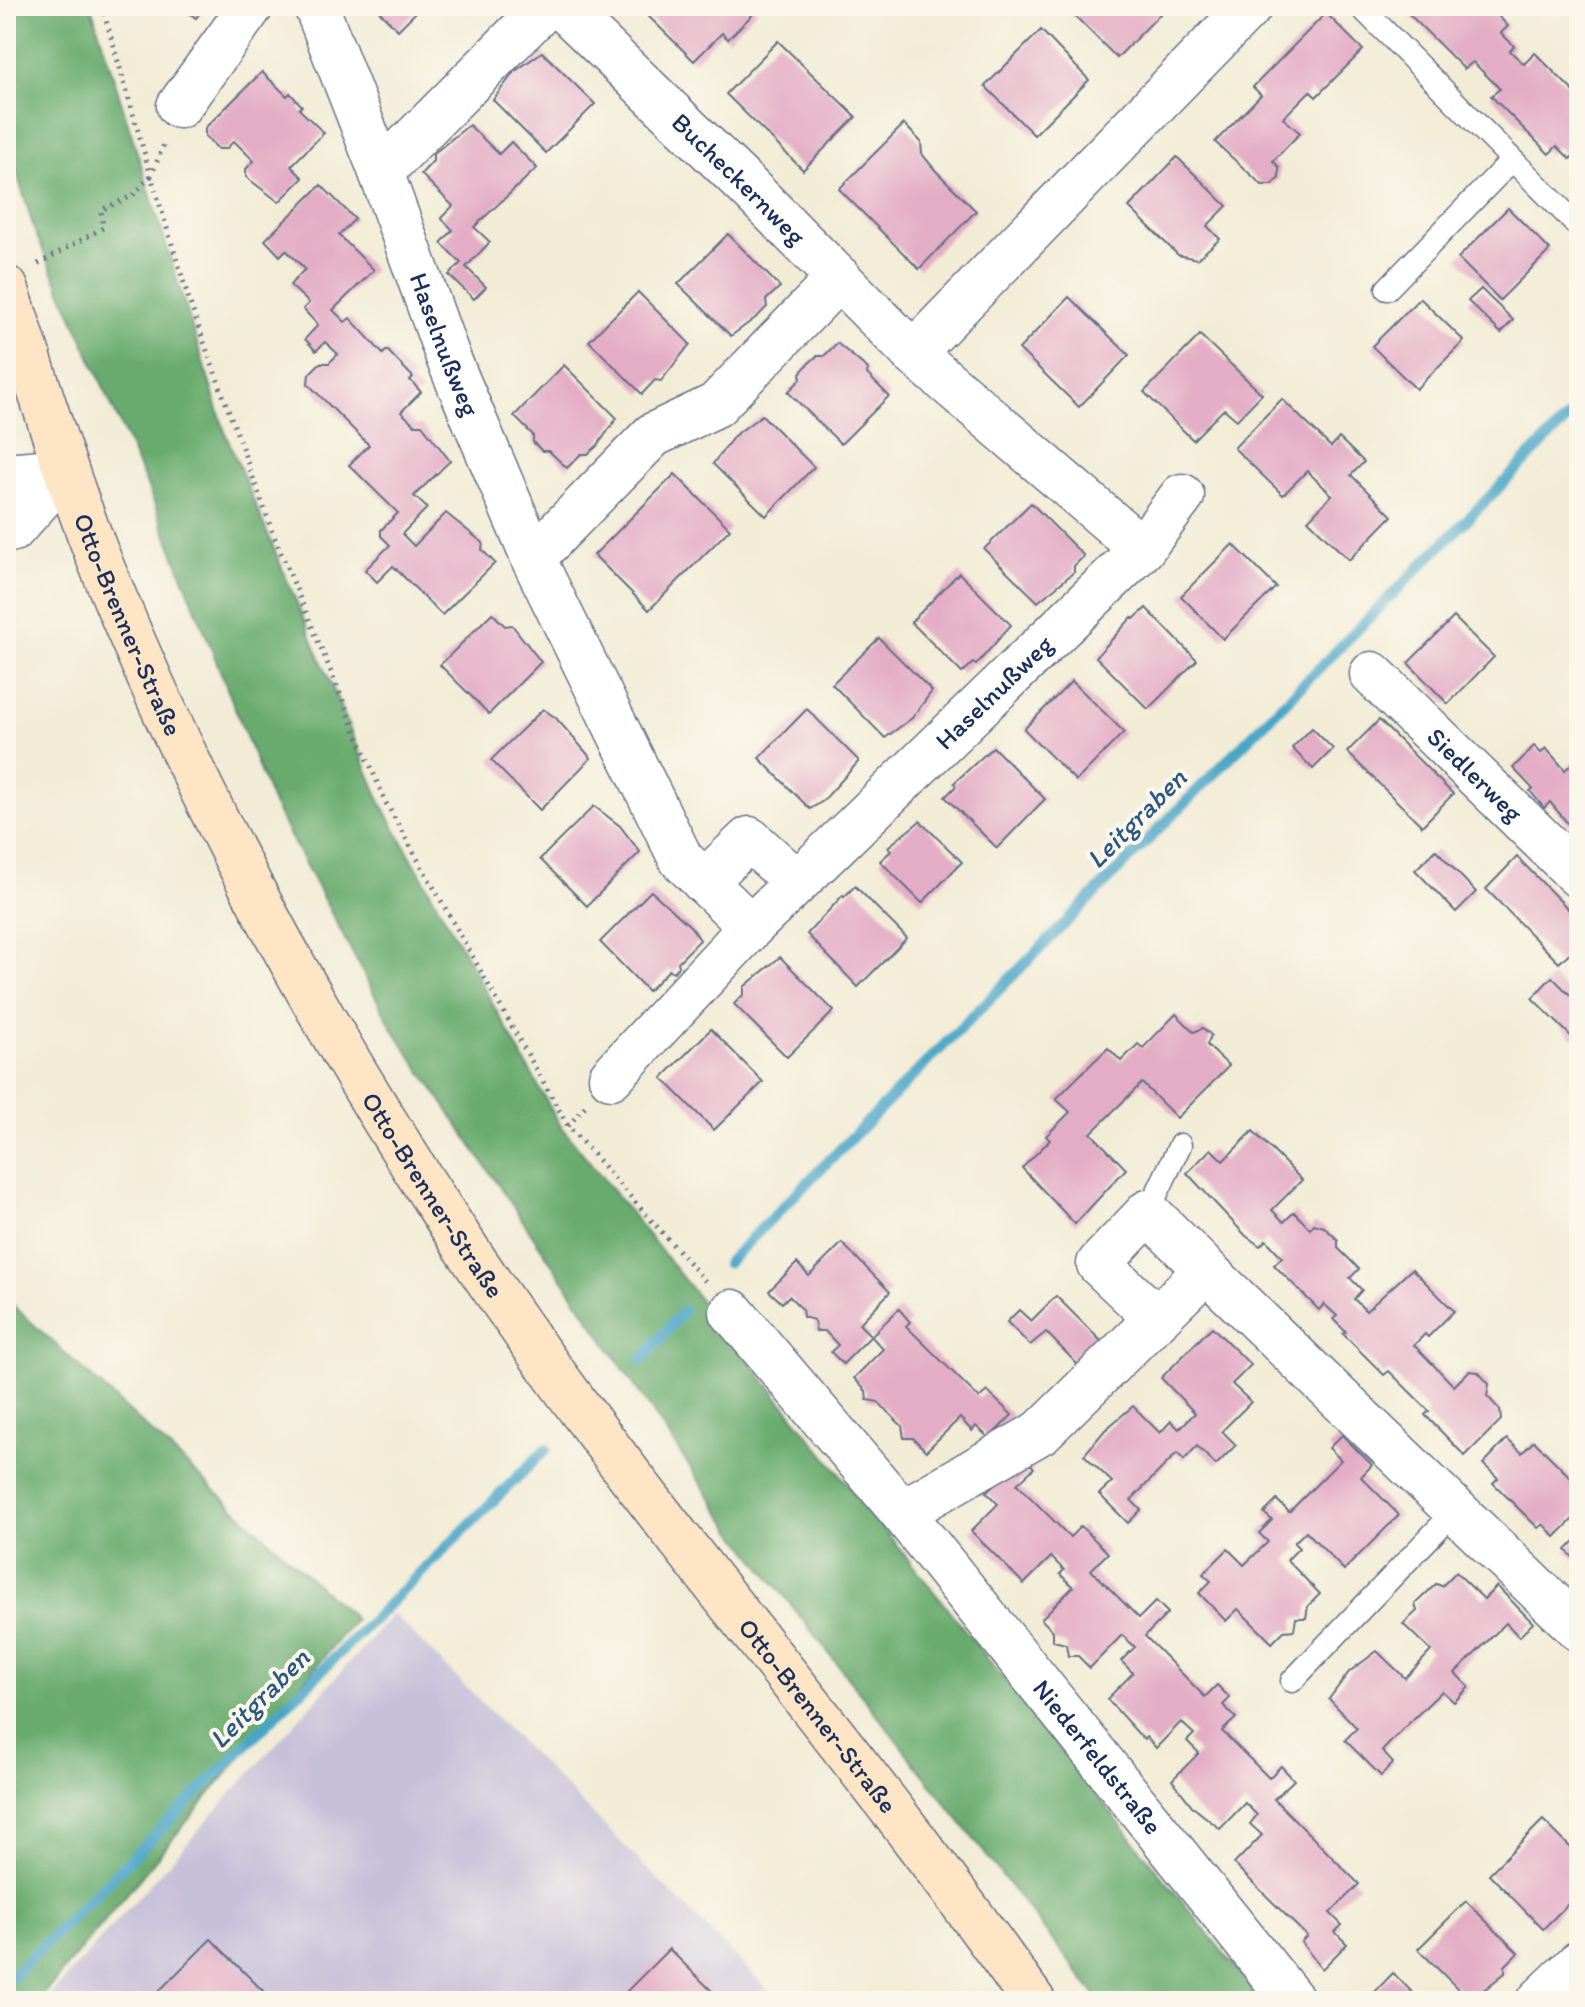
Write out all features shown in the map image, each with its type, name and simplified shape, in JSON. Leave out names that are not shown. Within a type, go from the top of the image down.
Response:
[{"type":"main road","name":"Otto-Brenner-Straße","points":[[18,278],[66,470],[109,584],[220,827],[352,1067],[452,1227],[573,1399],[810,1704],[1033,2001]]},
{"type":"street","points":[[179,106],[251,6]]},
{"type":"street","name":"Haselnußweg","points":[[316,6],[381,172],[449,360],[533,558],[681,859],[751,927]]},
{"type":"street","points":[[381,172],[546,6]]},
{"type":"street","name":"Bucheckernweg","points":[[561,6],[913,353],[1142,549]]},
{"type":"street","points":[[913,353],[1250,6]]},
{"type":"street","points":[[533,558],[653,435],[716,405],[839,278]]},
{"type":"street","points":[[6,475],[66,470]]},
{"type":"street","points":[[6,531],[13,529],[66,470]]},
{"type":"street","name":"Haselnußweg","points":[[611,1077],[751,927],[1142,549],[1182,496]]},
{"type":"street","name":"Siedlerweg","points":[[1372,674],[1579,876]]},
{"type":"street","points":[[704,882],[749,839],[797,882]]},
{"type":"street","points":[[1157,1319],[1099,1264],[1148,1212],[1579,1629]]},
{"type":"street","points":[[902,1512],[1041,1432],[1206,1270]]},
{"type":"street","name":"Niederfeldstraße","points":[[732,1312],[902,1512],[1293,2001]]},
{"type":"street","points":[[1539,2001],[1579,1963]]},
{"type":"lane","points":[[1360,6],[1579,227]]},
{"type":"lane","points":[[1387,289],[1512,160]]},
{"type":"lane","points":[[1148,1212],[1180,1145]]},
{"type":"lane","points":[[1292,1681],[1455,1511]]},
{"type":"path","points":[[18,278],[103,228],[101,210],[132,196],[151,176],[192,309],[274,536],[386,803],[568,1126],[732,1312]]},
{"type":"shaded area","points":[[393,1614],[779,2001],[45,2001]]},
{"type":"green space","points":[[6,6],[91,6],[226,435],[381,803],[560,1125],[1262,2001],[1100,2001],[732,1529],[394,1031],[272,802],[146,483],[35,232],[6,138]]},
{"type":"green space","points":[[6,1299],[355,1619],[38,2001],[6,2001]]},
{"type":"building","points":[[179,6],[205,6],[196,18]]},
{"type":"building","points":[[374,6],[422,6],[398,30]]},
{"type":"building","points":[[638,6],[752,6],[757,10],[728,39],[722,33],[694,61]]},
{"type":"building","points":[[1071,6],[1168,6],[1117,58],[1068,9]]},
{"type":"building","points":[[1413,6],[1489,6],[1508,26],[1501,33],[1514,46],[1510,51],[1524,64],[1535,53],[1579,97],[1579,150],[1570,159],[1557,146],[1549,154],[1491,96],[1500,89],[1473,62],[1464,69],[1407,12]]},
{"type":"building","points":[[1326,13],[1363,50],[1316,97],[1310,91],[1283,118],[1300,133],[1273,161],[1279,167],[1279,178],[1272,185],[1262,185],[1215,142],[1261,95],[1253,87]]},
{"type":"building","points":[[1041,30],[1089,80],[1034,135],[985,86]]},
{"type":"building","points":[[778,41],[856,117],[803,170],[726,94]]},
{"type":"building","points":[[542,52],[595,104],[546,153],[493,100],[514,72]]},
{"type":"building","points":[[262,72],[287,96],[290,93],[302,106],[299,109],[324,133],[291,166],[303,178],[279,202],[246,177],[246,169],[254,161],[234,141],[226,149],[218,149],[205,136],[205,128]]},
{"type":"building","points":[[904,124],[921,142],[922,154],[936,171],[976,211],[919,269],[839,189]]},
{"type":"building","points":[[469,125],[499,154],[511,142],[537,168],[474,227],[490,242],[466,267],[486,287],[474,299],[449,275],[461,263],[441,243],[453,230],[441,218],[453,206],[421,174],[433,161],[433,154]]},
{"type":"building","points":[[1177,157],[1227,206],[1207,226],[1220,239],[1197,259],[1178,255],[1129,207]]},
{"type":"building","points":[[321,185],[355,219],[339,235],[374,270],[333,310],[345,322],[350,318],[383,354],[387,350],[413,377],[410,380],[421,392],[401,412],[415,425],[422,425],[450,461],[414,496],[427,508],[402,534],[414,546],[446,513],[483,543],[482,550],[495,563],[442,615],[393,566],[377,582],[365,570],[390,545],[381,536],[381,530],[398,513],[349,465],[369,445],[308,384],[309,374],[320,363],[329,363],[338,354],[325,342],[316,351],[305,339],[318,325],[303,309],[309,303],[290,285],[305,269],[286,250],[280,256],[265,240]]},
{"type":"building","points":[[1508,208],[1550,250],[1500,300],[1458,258]]},
{"type":"building","points":[[728,234],[780,287],[766,300],[767,307],[758,316],[731,336],[678,284]]},
{"type":"building","points":[[1481,289],[1513,320],[1501,333],[1468,301]]},
{"type":"building","points":[[638,292],[690,344],[661,381],[655,380],[642,394],[589,341]]},
{"type":"building","points":[[1069,297],[1129,355],[1079,407],[1019,349]]},
{"type":"building","points":[[1420,298],[1464,341],[1416,389],[1372,346]]},
{"type":"building","points":[[1200,335],[1262,394],[1237,420],[1224,409],[1193,440],[1144,392]]},
{"type":"building","points":[[837,343],[868,369],[867,374],[889,396],[841,444],[788,392],[801,379],[800,373],[809,363],[817,356],[824,356]]},
{"type":"building","points":[[564,365],[617,418],[597,446],[588,454],[581,454],[567,468],[549,451],[542,451],[533,442],[533,435],[514,416]]},
{"type":"building","points":[[1282,399],[1331,447],[1339,438],[1364,462],[1351,475],[1392,516],[1349,560],[1308,520],[1332,495],[1307,471],[1283,495],[1234,448]]},
{"type":"building","points":[[762,415],[814,467],[766,516],[713,464],[734,436]]},
{"type":"building","points":[[675,474],[730,529],[649,610],[594,555]]},
{"type":"building","points":[[1031,503],[1084,556],[1074,566],[1074,572],[1038,602],[984,549]]},
{"type":"building","points":[[1233,544],[1276,587],[1223,639],[1181,596]]},
{"type":"building","points":[[959,573],[1011,625],[976,665],[973,663],[962,673],[911,622]]},
{"type":"building","points":[[1146,608],[1197,660],[1148,709],[1096,657],[1132,617],[1134,619]]},
{"type":"building","points":[[492,613],[505,626],[512,625],[541,662],[489,714],[440,665]]},
{"type":"building","points":[[1454,617],[1494,657],[1448,704],[1408,663]]},
{"type":"building","points":[[879,638],[932,691],[912,718],[885,738],[832,684]]},
{"type":"building","points":[[1072,681],[1124,732],[1076,781],[1024,729]]},
{"type":"building","points":[[543,709],[556,718],[591,758],[540,810],[491,760]]},
{"type":"building","points":[[807,709],[859,761],[823,801],[810,809],[759,758]]},
{"type":"building","points":[[1379,720],[1453,794],[1422,826],[1347,752]]},
{"type":"building","points":[[1312,728],[1333,749],[1313,769],[1292,748]]},
{"type":"building","points":[[1534,746],[1541,753],[1546,748],[1565,770],[1579,758],[1579,817],[1569,825],[1550,802],[1544,808],[1530,791],[1533,789],[1513,768]]},
{"type":"building","points":[[993,747],[1045,799],[997,848],[945,797],[956,786],[954,783]]},
{"type":"building","points":[[594,806],[620,826],[640,852],[587,906],[540,859]]},
{"type":"building","points":[[920,821],[962,862],[922,903],[880,861],[891,851],[888,847]]},
{"type":"building","points":[[1436,850],[1476,892],[1456,912],[1415,870]]},
{"type":"building","points":[[1517,857],[1579,920],[1579,944],[1559,963],[1486,889]]},
{"type":"building","points":[[855,886],[907,938],[858,987],[807,934]]},
{"type":"building","points":[[651,891],[691,927],[700,940],[678,962],[679,966],[674,972],[669,970],[648,991],[600,942]]},
{"type":"building","points":[[780,957],[834,1011],[787,1057],[734,1004],[744,994],[744,987]]},
{"type":"building","points":[[1552,977],[1579,1004],[1579,1032],[1573,1038],[1532,998]]},
{"type":"building","points":[[1176,1014],[1194,1032],[1203,1028],[1211,1035],[1207,1045],[1229,1066],[1177,1118],[1142,1083],[1091,1133],[1126,1169],[1075,1224],[1022,1168],[1050,1140],[1046,1136],[1070,1112],[1056,1099],[1082,1073],[1108,1048],[1121,1061],[1138,1044],[1143,1048]]},
{"type":"building","points":[[711,1029],[763,1082],[714,1130],[662,1078]]},
{"type":"building","points":[[1253,1131],[1302,1180],[1272,1210],[1284,1222],[1294,1212],[1310,1229],[1314,1224],[1324,1227],[1338,1240],[1338,1248],[1359,1269],[1350,1278],[1362,1290],[1354,1299],[1366,1311],[1412,1269],[1454,1311],[1428,1337],[1425,1334],[1414,1345],[1454,1386],[1469,1371],[1478,1372],[1489,1384],[1487,1396],[1500,1410],[1501,1420],[1465,1456],[1425,1415],[1429,1411],[1389,1371],[1384,1375],[1343,1334],[1346,1332],[1333,1319],[1337,1316],[1324,1304],[1319,1310],[1274,1265],[1282,1257],[1266,1240],[1260,1246],[1246,1236],[1187,1173],[1211,1149],[1223,1161]]},
{"type":"building","points":[[842,1243],[890,1292],[859,1324],[871,1336],[843,1364],[831,1352],[838,1345],[825,1331],[816,1331],[814,1320],[803,1317],[802,1309],[789,1296],[782,1303],[769,1291],[797,1263],[809,1276]]},
{"type":"building","points":[[1056,1296],[1105,1345],[1081,1368],[1046,1332],[1030,1345],[1007,1322],[1019,1310],[1031,1321]]},
{"type":"building","points":[[899,1309],[910,1322],[906,1326],[979,1398],[987,1391],[1012,1415],[989,1438],[976,1426],[972,1431],[960,1418],[926,1451],[913,1438],[904,1438],[902,1426],[878,1402],[867,1400],[866,1391],[854,1378],[883,1349],[871,1336]]},
{"type":"building","points":[[1212,1327],[1251,1365],[1232,1384],[1251,1402],[1222,1431],[1236,1445],[1216,1465],[1197,1446],[1184,1460],[1177,1453],[1131,1500],[1141,1510],[1128,1523],[1099,1494],[1112,1482],[1084,1455],[1105,1430],[1133,1406],[1160,1433],[1171,1421],[1179,1429],[1195,1413],[1161,1378]]},
{"type":"building","points":[[1342,1435],[1372,1465],[1361,1477],[1399,1515],[1344,1570],[1306,1531],[1294,1543],[1299,1548],[1287,1560],[1320,1594],[1308,1606],[1306,1618],[1296,1618],[1294,1630],[1284,1631],[1272,1643],[1238,1609],[1226,1621],[1199,1593],[1211,1581],[1203,1574],[1228,1549],[1244,1565],[1268,1542],[1259,1533],[1272,1520],[1264,1513],[1277,1500],[1289,1512],[1341,1460],[1329,1448]]},
{"type":"building","points":[[1507,1439],[1522,1453],[1534,1441],[1579,1486],[1579,1513],[1555,1537],[1543,1524],[1538,1528],[1493,1483],[1498,1478],[1483,1464]]},
{"type":"building","points":[[1027,1460],[1034,1468],[1017,1484],[1070,1537],[1081,1526],[1108,1553],[1091,1570],[1139,1618],[1156,1601],[1168,1613],[1145,1636],[1205,1697],[1217,1685],[1230,1698],[1223,1705],[1236,1718],[1222,1731],[1269,1778],[1281,1766],[1294,1780],[1274,1799],[1359,1884],[1330,1913],[1342,1925],[1335,1932],[1347,1944],[1322,1969],[1301,1942],[1307,1936],[1234,1864],[1262,1835],[1250,1824],[1257,1815],[1245,1803],[1220,1829],[1193,1807],[1172,1780],[1199,1753],[1187,1741],[1194,1734],[1181,1722],[1156,1748],[1146,1737],[1144,1740],[1107,1699],[1133,1673],[1121,1661],[1135,1647],[1122,1635],[1090,1668],[1078,1656],[1068,1656],[1066,1644],[1053,1641],[1053,1631],[1041,1619],[1073,1587],[1060,1574],[1064,1570],[1051,1557],[1024,1584],[971,1531],[998,1504],[986,1492],[1007,1471]]},
{"type":"building","points":[[1579,1537],[1579,1564],[1566,1550]]},
{"type":"building","points":[[1456,1572],[1484,1599],[1497,1586],[1533,1623],[1519,1637],[1506,1623],[1455,1673],[1469,1687],[1454,1702],[1442,1691],[1405,1727],[1382,1751],[1393,1763],[1381,1776],[1345,1740],[1357,1728],[1329,1699],[1349,1672],[1377,1651],[1405,1678],[1417,1666],[1431,1651],[1403,1624],[1417,1611],[1415,1604],[1436,1584],[1442,1586]]},
{"type":"building","points":[[1543,1820],[1579,1856],[1579,1893],[1543,1929],[1489,1874]]},
{"type":"building","points":[[1466,1901],[1518,1953],[1505,1966],[1505,1973],[1470,2001],[1418,1949]]},
{"type":"building","points":[[211,1939],[273,2001],[149,2001]]},
{"type":"building","points":[[669,1949],[722,2001],[617,2001]]},
{"type":"building","points":[[1393,1973],[1421,2001],[1365,2001],[1369,1998]]},
{"type":"waterway","name":"Leitgraben","points":[[727,1263],[1579,407]]},
{"type":"waterway","name":"Leitgraben","points":[[642,1360],[683,1311]]},
{"type":"waterway","name":"Leitgraben","points":[[6,1982],[546,1449]]}]
